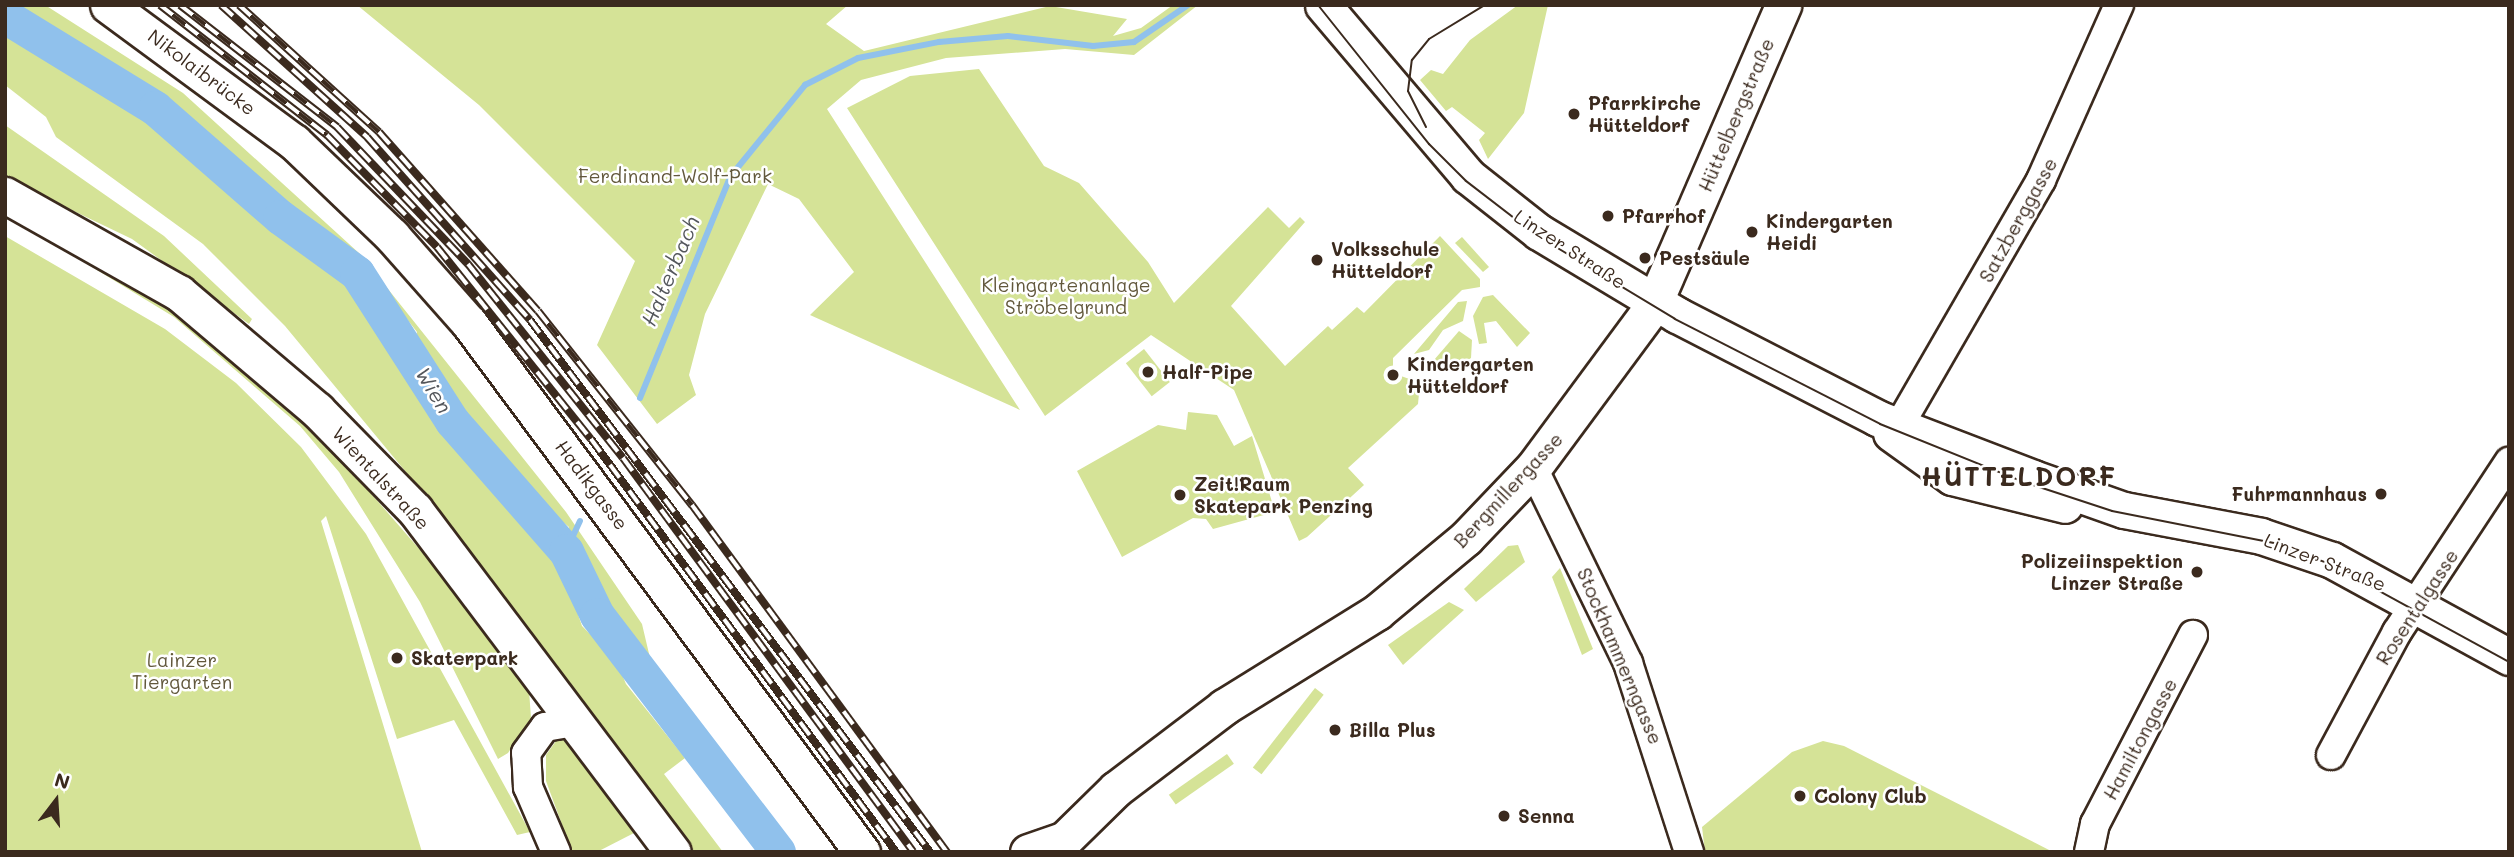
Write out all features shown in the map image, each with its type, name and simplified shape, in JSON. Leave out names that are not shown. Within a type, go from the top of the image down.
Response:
[{"type":"main road","name":"Nikolaibrücke","points":[[108,5],[293,142]]},
{"type":"main road","name":"Linzer Straße","points":[[1323,5],[1468,176],[1539,232],[1655,302],[1888,422],[2124,510],[2281,542],[2418,603],[2509,657]]},
{"type":"main road","name":"Hüttelbergstraße","points":[[1655,302],[1783,5]]},
{"type":"main road","name":"Hadikgasse","points":[[293,142],[393,236],[469,323],[862,852]]},
{"type":"main road","name":"Wientalstraße","points":[[5,195],[127,259],[262,358],[415,510],[673,852]]},
{"type":"main road","name":"Bergmillergasse","points":[[1086,852],[1120,814],[1329,647],[1433,568],[1533,468],[1655,302]]},
{"type":"main road","name":"Bergmillergasse","points":[[1046,850],[1065,839],[1116,789],[1224,706],[1329,647]]},
{"type":"street","name":"Satzberggasse","points":[[1888,422],[2041,180],[2119,5]]},
{"type":"street","name":"Rosentalgasse","points":[[2331,755],[2418,603],[2509,462]]},
{"type":"street","name":"Stockhammerngasse","points":[[1533,468],[1628,663],[1689,852]]},
{"type":"street","name":"Hamiltongasse","points":[[2089,848],[2193,635]]},
{"type":"street","points":[[556,852],[528,786],[526,753],[545,727],[573,722]]},
{"type":"green space","points":[[13,5],[45,5],[183,93],[360,254],[566,512],[642,624],[650,658],[597,594],[591,569],[567,544],[569,527],[518,485],[413,347],[417,332],[372,274],[284,210],[179,112],[122,81]]},
{"type":"green space","name":"Ferdinand-Wolf-Park","points":[[357,5],[848,5],[826,24],[864,51],[1050,6],[1127,19],[1113,36],[1141,28],[1173,5],[1198,5],[1134,55],[1065,49],[946,58],[861,80],[827,109],[1020,410],[810,315],[854,272],[799,199],[768,184],[705,314],[689,375],[696,395],[657,424],[597,345],[635,261],[479,105]]},
{"type":"green space","points":[[1518,5],[1548,5],[1524,113],[1488,159],[1479,140],[1485,133],[1452,107],[1446,111],[1420,80],[1431,70],[1443,74],[1470,40]]},
{"type":"green space","points":[[5,28],[151,117],[304,252],[354,281],[400,346],[398,362],[444,432],[562,567],[582,626],[616,660],[626,684],[685,758],[664,774],[723,852],[693,852],[458,535],[285,326],[203,244],[56,137],[46,117],[5,85]]},
{"type":"green space","name":"Kleingartenanlage Ströbelgrund","points":[[979,69],[1044,166],[1079,183],[1148,262],[1174,303],[1268,207],[1289,228],[1300,217],[1305,222],[1231,306],[1285,366],[1328,326],[1332,330],[1357,307],[1364,313],[1440,236],[1480,279],[1480,287],[1462,290],[1393,358],[1393,373],[1420,383],[1418,404],[1348,468],[1364,485],[1307,537],[1299,541],[1234,390],[1151,335],[1045,416],[847,108],[910,76]]},
{"type":"green space","points":[[5,125],[164,236],[252,319],[249,324],[132,239],[5,178]]},
{"type":"green space","points":[[5,214],[134,283],[204,331],[328,444],[461,597],[529,690],[531,718],[508,753],[498,759],[420,602],[339,472],[300,426],[174,317]]},
{"type":"green space","name":"Lainzer Tiergarten","points":[[5,236],[165,329],[236,383],[301,447],[366,534],[530,832],[517,835],[454,720],[397,739],[326,516],[321,521],[422,852],[5,852]]},
{"type":"green space","points":[[1462,237],[1489,267],[1483,272],[1455,243]]},
{"type":"green space","points":[[1493,295],[1530,333],[1517,347],[1496,321],[1484,323],[1487,343],[1479,344],[1473,316],[1483,297]]},
{"type":"green space","points":[[1467,301],[1463,321],[1443,330],[1429,350],[1414,354],[1458,302]]},
{"type":"green space","points":[[1459,331],[1472,340],[1471,358],[1450,371],[1432,372],[1434,360]]},
{"type":"green space","name":"Half-Pipe","points":[[1144,349],[1170,382],[1152,396],[1126,363]]},
{"type":"green space","name":"Zeit!Raum Skatepark Penzing","points":[[1188,412],[1217,415],[1234,446],[1252,436],[1275,512],[1213,529],[1206,519],[1193,518],[1122,557],[1077,471],[1158,425],[1186,430]]},
{"type":"green space","points":[[1518,545],[1525,562],[1476,602],[1464,589],[1508,546]]},
{"type":"green space","points":[[1560,568],[1593,649],[1582,655],[1552,577]]},
{"type":"green space","points":[[1449,602],[1464,610],[1403,665],[1388,645]]},
{"type":"green space","points":[[1315,688],[1324,695],[1261,774],[1253,768]]},
{"type":"green space","points":[[561,734],[634,833],[597,852],[572,852],[546,781],[546,755]]},
{"type":"green space","points":[[1823,741],[1844,746],[2053,852],[1705,852],[1702,827],[1792,752]]},
{"type":"green space","points":[[1227,754],[1234,764],[1176,805],[1169,795]]},
{"type":"waterway","name":"Halterbach","points":[[640,398],[730,177],[805,85],[858,58],[939,42],[1008,36],[1093,46],[1134,42],[1188,5]]},
{"type":"waterway","name":"Wien","points":[[5,16],[155,108],[280,217],[357,273],[452,421],[566,551],[597,615],[778,852]]},
{"type":"waterway","name":"Halterbach","points":[[566,551],[580,521]]},
{"type":"tram line","points":[[1318,5],[1429,144],[1466,181],[1536,235],[1675,319],[1880,424],[2021,481],[2112,511],[2274,543],[2330,564],[2509,662]]},
{"type":"tram line","points":[[1426,127],[1408,91],[1412,60],[1429,39],[1485,5]]},
{"type":"railway","points":[[160,5],[327,135],[437,247],[591,439],[896,852]]},
{"type":"railway","points":[[180,5],[337,127],[468,264],[623,458],[913,852]]},
{"type":"railway","points":[[221,5],[367,137],[530,320],[930,852]]},
{"type":"railway","points":[[239,5],[379,132],[538,311],[692,505],[947,852]]},
{"type":"place","name":"Pfarrkirche Hütteldorf","points":[[1574,114]]},
{"type":"place","name":"Pfarrhof","points":[[1608,216]]},
{"type":"place","name":"Kindergarten Heidi","points":[[1752,232]]},
{"type":"place","name":"Pestsäule","points":[[1645,258]]},
{"type":"place","name":"Volksschule Hütteldorf","points":[[1317,260]]},
{"type":"place","name":"Half-Pipe","points":[[1148,372]]},
{"type":"place","name":"Kindergarten Hütteldorf","points":[[1393,375]]},
{"type":"place","name":"Fuhrmannhaus","points":[[2381,494]]},
{"type":"place","name":"Zeit!Raum Skatepark Penzing","points":[[1180,495]]},
{"type":"place","name":"Polizeiinspektion Linzer Straße","points":[[2197,572]]},
{"type":"place","name":"Skaterpark","points":[[397,658]]},
{"type":"place","name":"Billa Plus","points":[[1335,730]]},
{"type":"place","name":"Colony Club","points":[[1800,796]]},
{"type":"place","name":"Senna","points":[[1504,816]]},
{"type":"district","name":"HÜTTELDORF","points":[[2019,477]]}]
